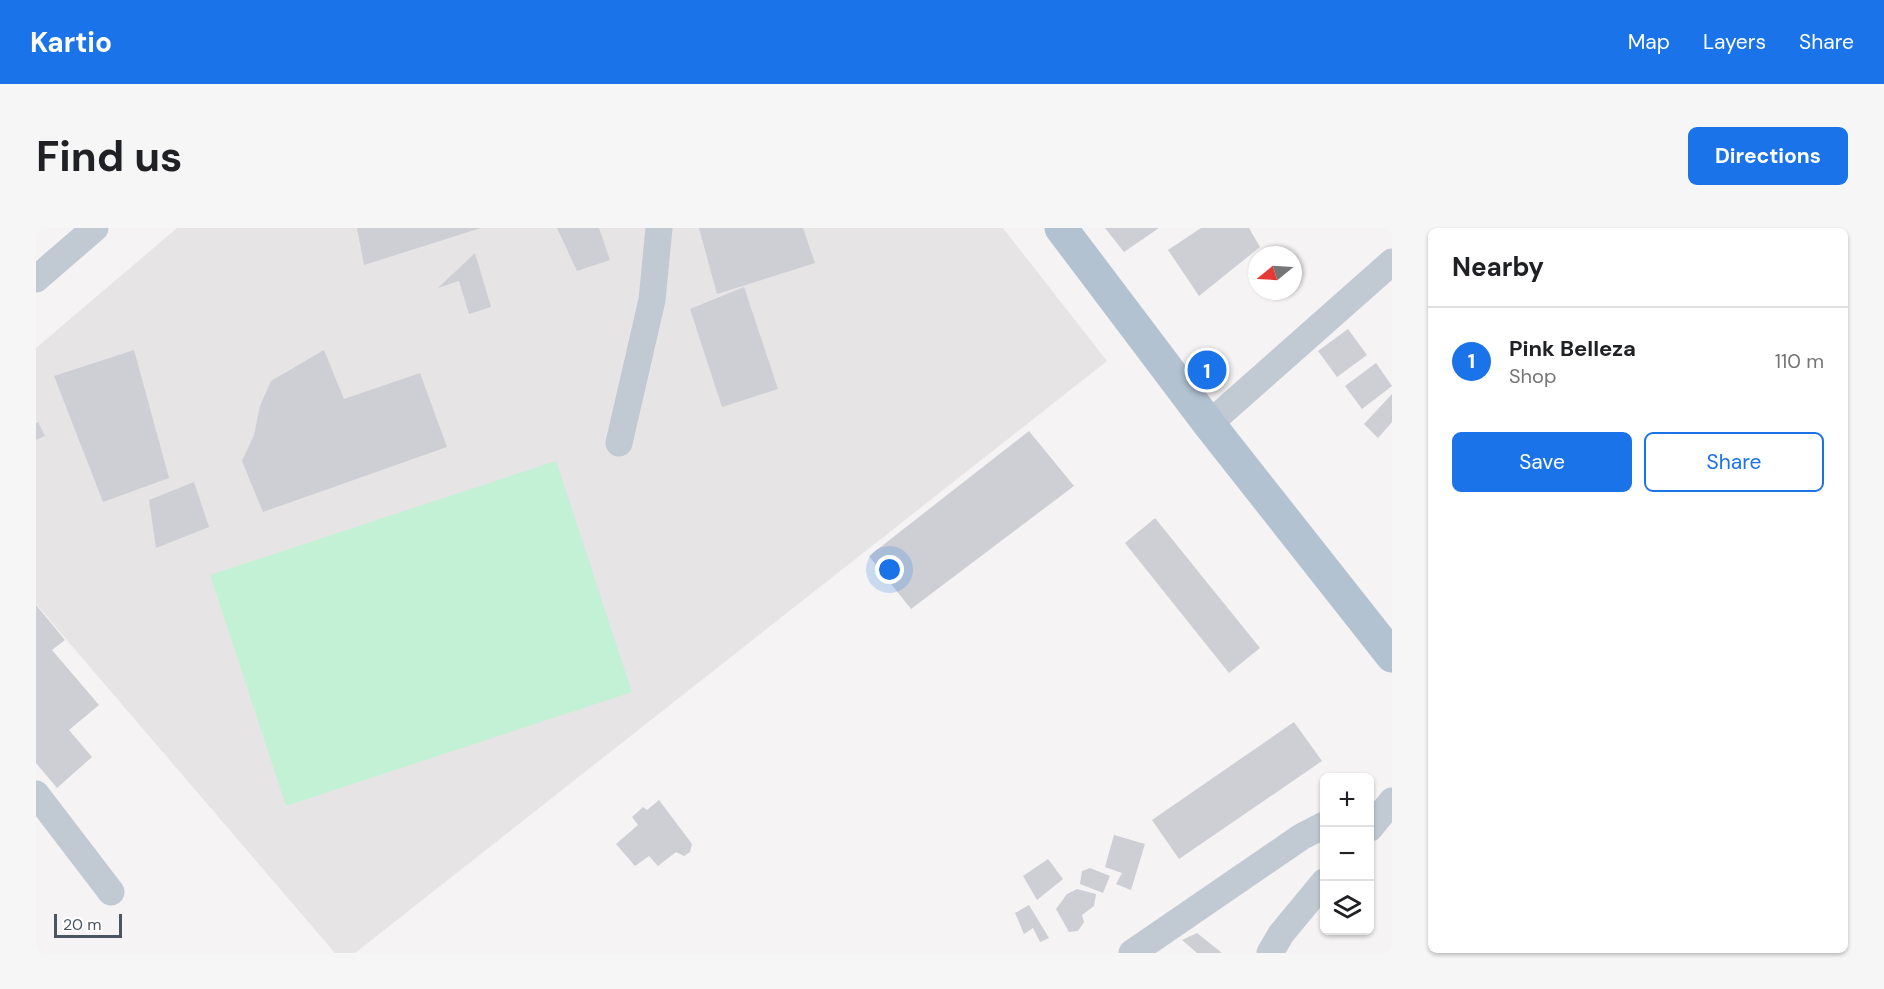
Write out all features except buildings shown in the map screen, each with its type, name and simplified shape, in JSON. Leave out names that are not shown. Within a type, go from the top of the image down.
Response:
[{"type":"main road","points":[[1061,228],[1209,424],[1392,656]]},
{"type":"street","points":[[36,279],[94,228]]},
{"type":"street","points":[[620,443],[652,300],[659,228]]},
{"type":"street","points":[[1209,424],[1392,262]]},
{"type":"street","points":[[36,794],[111,892]]},
{"type":"street","points":[[1374,805],[1392,799]]},
{"type":"street","points":[[1371,827],[1392,799]]},
{"type":"street","points":[[1132,953],[1301,837],[1320,827]]},
{"type":"street","points":[[1270,953],[1281,934],[1320,887]]},
{"type":"shaded area","points":[[177,228],[1003,228],[1107,361],[355,953],[335,953],[36,604],[36,348]]},
{"type":"green space","points":[[556,461],[632,692],[286,806],[210,575]]},
{"type":"place","name":"Pink Belleza","points":[[1207,370]]}]
